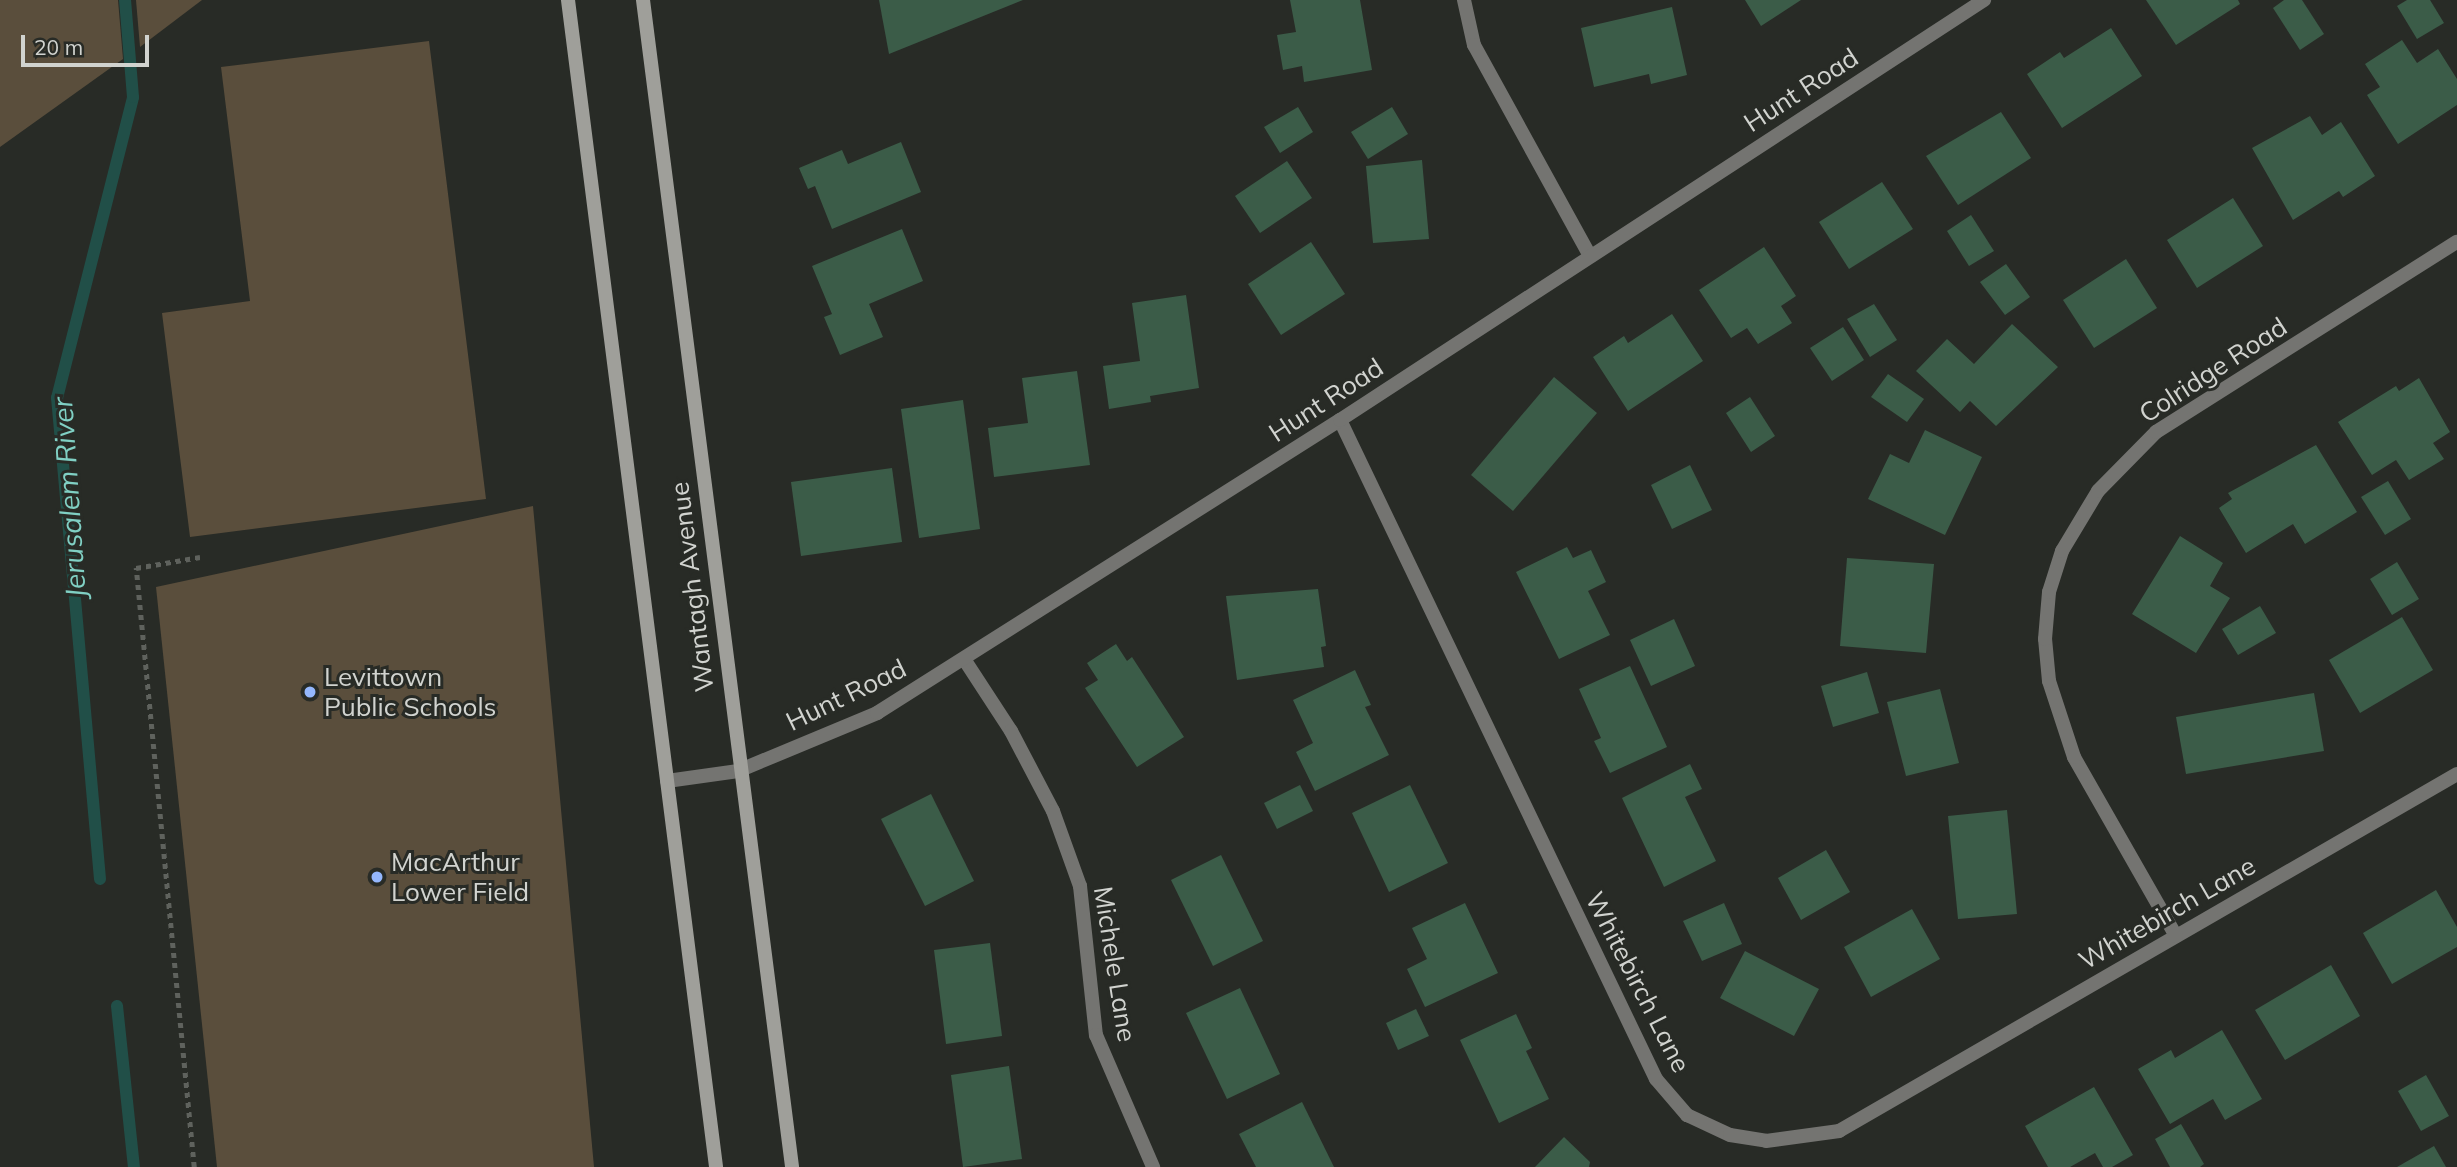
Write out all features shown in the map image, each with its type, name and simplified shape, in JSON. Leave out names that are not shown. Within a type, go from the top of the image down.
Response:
[{"type":"main road","name":"Wantagh Avenue","points":[[568,0],[716,1167]]},
{"type":"main road","name":"Wantagh Avenue","points":[[643,0],[738,771],[763,926],[792,1167]]},
{"type":"street","points":[[1464,0],[1475,45],[1590,257]]},
{"type":"street","name":"Hunt Road","points":[[667,781],[738,771],[877,713],[1340,421],[1984,0]]},
{"type":"street","name":"Colridge Road","points":[[2176,936],[2074,757],[2049,681],[2045,639],[2048,604],[2062,551],[2098,491],[2156,432],[2457,242]]},
{"type":"street","name":"Whitebirch Lane","points":[[1340,421],[1627,1024],[1656,1079],[1687,1115],[1730,1135],[1766,1141],[1839,1131],[2457,774]]},
{"type":"street","name":"Michele Lane","points":[[964,659],[1011,731],[1062,836],[1080,886],[1096,1035],[1114,1086],[1153,1167]]},
{"type":"path","points":[[194,1167],[136,568],[200,557]]},
{"type":"shaded area","points":[[0,0],[118,0],[123,59],[0,147]]},
{"type":"shaded area","points":[[136,0],[202,0],[140,47]]},
{"type":"shaded area","points":[[429,41],[486,499],[190,537],[162,313],[250,301],[221,67]]},
{"type":"shaded area","name":"MacArthur Lower Field","points":[[533,506],[594,1167],[217,1167],[156,587]]},
{"type":"building","points":[[879,0],[1023,0],[889,54]]},
{"type":"building","points":[[1290,0],[1360,0],[1372,70],[1304,82],[1302,66],[1283,70],[1277,35],[1296,32]]},
{"type":"building","points":[[1745,0],[1801,0],[1761,26]]},
{"type":"building","points":[[2146,0],[2238,0],[2240,4],[2176,45]]},
{"type":"building","points":[[2284,0],[2302,0],[2324,34],[2300,50],[2273,8]]},
{"type":"building","points":[[2407,0],[2430,0],[2444,23],[2417,39],[2397,6]]},
{"type":"building","points":[[1672,7],[1687,75],[1651,84],[1649,74],[1594,87],[1581,28]]},
{"type":"building","points":[[2111,28],[2142,76],[2062,128],[2027,74],[2060,52],[2064,58]]},
{"type":"building","points":[[2402,40],[2417,63],[2438,49],[2457,79],[2457,105],[2398,144],[2367,95],[2380,87],[2365,64]]},
{"type":"building","points":[[1298,107],[1313,132],[1280,153],[1264,127]]},
{"type":"building","points":[[1392,107],[1408,134],[1368,159],[1351,132]]},
{"type":"building","points":[[2001,112],[2031,158],[1958,205],[1926,156]]},
{"type":"building","points":[[2310,116],[2322,135],[2341,122],[2375,176],[2343,197],[2339,191],[2293,220],[2252,148]]},
{"type":"building","points":[[901,142],[921,192],[832,229],[815,186],[808,189],[799,168],[842,150],[848,164]]},
{"type":"building","points":[[1422,160],[1429,239],[1373,243],[1366,166]]},
{"type":"building","points":[[1287,161],[1312,198],[1260,233],[1235,196]]},
{"type":"building","points":[[1882,182],[1913,229],[1849,269],[1819,222]]},
{"type":"building","points":[[2233,198],[2263,246],[2197,288],[2167,240]]},
{"type":"building","points":[[1971,215],[1994,251],[1969,266],[1947,231]]},
{"type":"building","points":[[902,229],[923,281],[869,304],[883,337],[840,355],[824,317],[832,314],[812,266]]},
{"type":"building","points":[[1311,242],[1345,294],[1281,335],[1248,284]]},
{"type":"building","points":[[1764,247],[1796,296],[1781,306],[1792,323],[1758,344],[1747,328],[1731,338],[1699,290]]},
{"type":"building","points":[[2126,259],[2157,308],[2094,348],[2063,300]]},
{"type":"building","points":[[2006,264],[2030,297],[2005,315],[1980,282]]},
{"type":"building","points":[[1186,295],[1199,388],[1150,396],[1151,402],[1109,409],[1103,366],[1140,361],[1132,303]]},
{"type":"building","points":[[1874,304],[1897,340],[1870,357],[1847,319]]},
{"type":"building","points":[[1672,314],[1703,361],[1628,411],[1593,357],[1624,336],[1628,343]]},
{"type":"building","points":[[2012,324],[2058,367],[1996,426],[1970,401],[1960,412],[1916,371],[1947,339],[1974,364]]},
{"type":"building","points":[[1843,327],[1864,360],[1832,381],[1810,348]]},
{"type":"building","points":[[1077,371],[1090,465],[994,477],[988,428],[1028,423],[1022,378]]},
{"type":"building","points":[[1888,374],[1924,399],[1907,422],[1871,397]]},
{"type":"building","points":[[1554,377],[1597,413],[1513,511],[1471,475]]},
{"type":"building","points":[[2419,378],[2450,432],[2433,443],[2444,459],[2409,480],[2396,460],[2372,475],[2338,422],[2396,386],[2399,391]]},
{"type":"building","points":[[1750,397],[1775,436],[1751,452],[1726,413]]},
{"type":"building","points":[[963,400],[980,529],[919,538],[901,409]]},
{"type":"building","points":[[1925,430],[1982,457],[1945,535],[1868,499],[1890,454],[1909,463]]},
{"type":"building","points":[[2316,445],[2357,512],[2305,544],[2293,524],[2246,553],[2219,508],[2232,499],[2228,493]]},
{"type":"building","points":[[1690,465],[1712,510],[1672,529],[1651,485]]},
{"type":"building","points":[[892,468],[902,542],[801,556],[791,482]]},
{"type":"building","points":[[2388,481],[2411,519],[2385,535],[2361,497]]},
{"type":"building","points":[[2180,536],[2223,563],[2210,586],[2230,598],[2196,653],[2132,614]]},
{"type":"building","points":[[1567,547],[1573,558],[1591,550],[1606,582],[1588,591],[1610,635],[1559,659],[1516,572]]},
{"type":"building","points":[[1847,558],[1934,564],[1926,653],[1840,646]]},
{"type":"building","points":[[2397,562],[2419,599],[2392,615],[2370,579]]},
{"type":"building","points":[[1318,589],[1326,646],[1321,647],[1324,667],[1237,680],[1226,596]]},
{"type":"building","points":[[2260,606],[2276,633],[2238,655],[2222,629]]},
{"type":"building","points":[[2402,617],[2433,670],[2360,713],[2329,660]]},
{"type":"building","points":[[1674,619],[1695,666],[1651,686],[1630,640]]},
{"type":"building","points":[[1116,644],[1127,661],[1132,657],[1184,737],[1137,767],[1085,688],[1098,680],[1087,663]]},
{"type":"building","points":[[1630,666],[1667,747],[1610,773],[1594,741],[1601,738],[1579,689]]},
{"type":"building","points":[[1355,670],[1371,705],[1365,707],[1389,755],[1315,791],[1296,752],[1313,743],[1293,700]]},
{"type":"building","points":[[1867,672],[1879,713],[1833,727],[1821,686]]},
{"type":"building","points":[[1940,689],[1959,763],[1906,776],[1887,702]]},
{"type":"building","points":[[2314,693],[2324,751],[2186,774],[2176,717]]},
{"type":"building","points":[[1690,764],[1702,789],[1685,797],[1716,861],[1664,887],[1622,798]]},
{"type":"building","points":[[1300,785],[1313,811],[1277,829],[1264,803]]},
{"type":"building","points":[[1410,785],[1448,863],[1389,892],[1352,813]]},
{"type":"building","points":[[931,794],[974,881],[925,906],[881,819]]},
{"type":"building","points":[[2007,810],[2017,914],[1958,919],[1948,816]]},
{"type":"building","points":[[1826,850],[1850,892],[1801,920],[1778,878]]},
{"type":"building","points":[[1221,855],[1263,941],[1213,966],[1171,880]]},
{"type":"building","points":[[2436,890],[2457,927],[2457,947],[2392,984],[2363,933]]},
{"type":"building","points":[[1465,903],[1498,973],[1425,1007],[1407,969],[1427,959],[1412,928]]},
{"type":"building","points":[[1724,903],[1742,944],[1702,961],[1683,921]]},
{"type":"building","points":[[1912,909],[1940,959],[1871,997],[1844,947]]},
{"type":"building","points":[[990,943],[1002,1036],[946,1044],[934,950]]},
{"type":"building","points":[[1745,951],[1819,989],[1794,1036],[1720,998]]},
{"type":"building","points":[[2331,965],[2360,1016],[2285,1060],[2255,1010]]},
{"type":"building","points":[[1240,988],[1280,1074],[1227,1099],[1186,1013]]},
{"type":"building","points":[[1416,1009],[1429,1036],[1398,1050],[1386,1023]]},
{"type":"building","points":[[1516,1014],[1532,1048],[1526,1051],[1549,1099],[1499,1123],[1460,1040]]},
{"type":"building","points":[[2222,1030],[2262,1099],[2225,1120],[2213,1099],[2170,1124],[2138,1069],[2171,1050],[2175,1058]]},
{"type":"building","points":[[1009,1066],[1022,1159],[963,1167],[951,1075]]},
{"type":"building","points":[[2426,1075],[2449,1116],[2421,1131],[2398,1091]]},
{"type":"building","points":[[2094,1087],[2133,1155],[2112,1167],[2103,1167],[2095,1153],[2070,1167],[2048,1167],[2025,1126]]},
{"type":"building","points":[[1302,1102],[1334,1167],[1256,1167],[1239,1134]]},
{"type":"building","points":[[2181,1124],[2204,1164],[2200,1167],[2170,1167],[2155,1139]]},
{"type":"building","points":[[1564,1137],[1590,1162],[1589,1167],[1535,1167]]},
{"type":"building","points":[[2434,1146],[2446,1167],[2397,1167]]},
{"type":"waterway","name":"Jerusalem River","points":[[100,879],[57,398],[133,97],[125,0]]},
{"type":"waterway","name":"Jerusalem River","points":[[117,1006],[134,1167]]},
{"type":"place","name":"Levittown Public Schools","points":[[310,692]]},
{"type":"place","name":"MacArthur Lower Field","points":[[377,877]]}]
